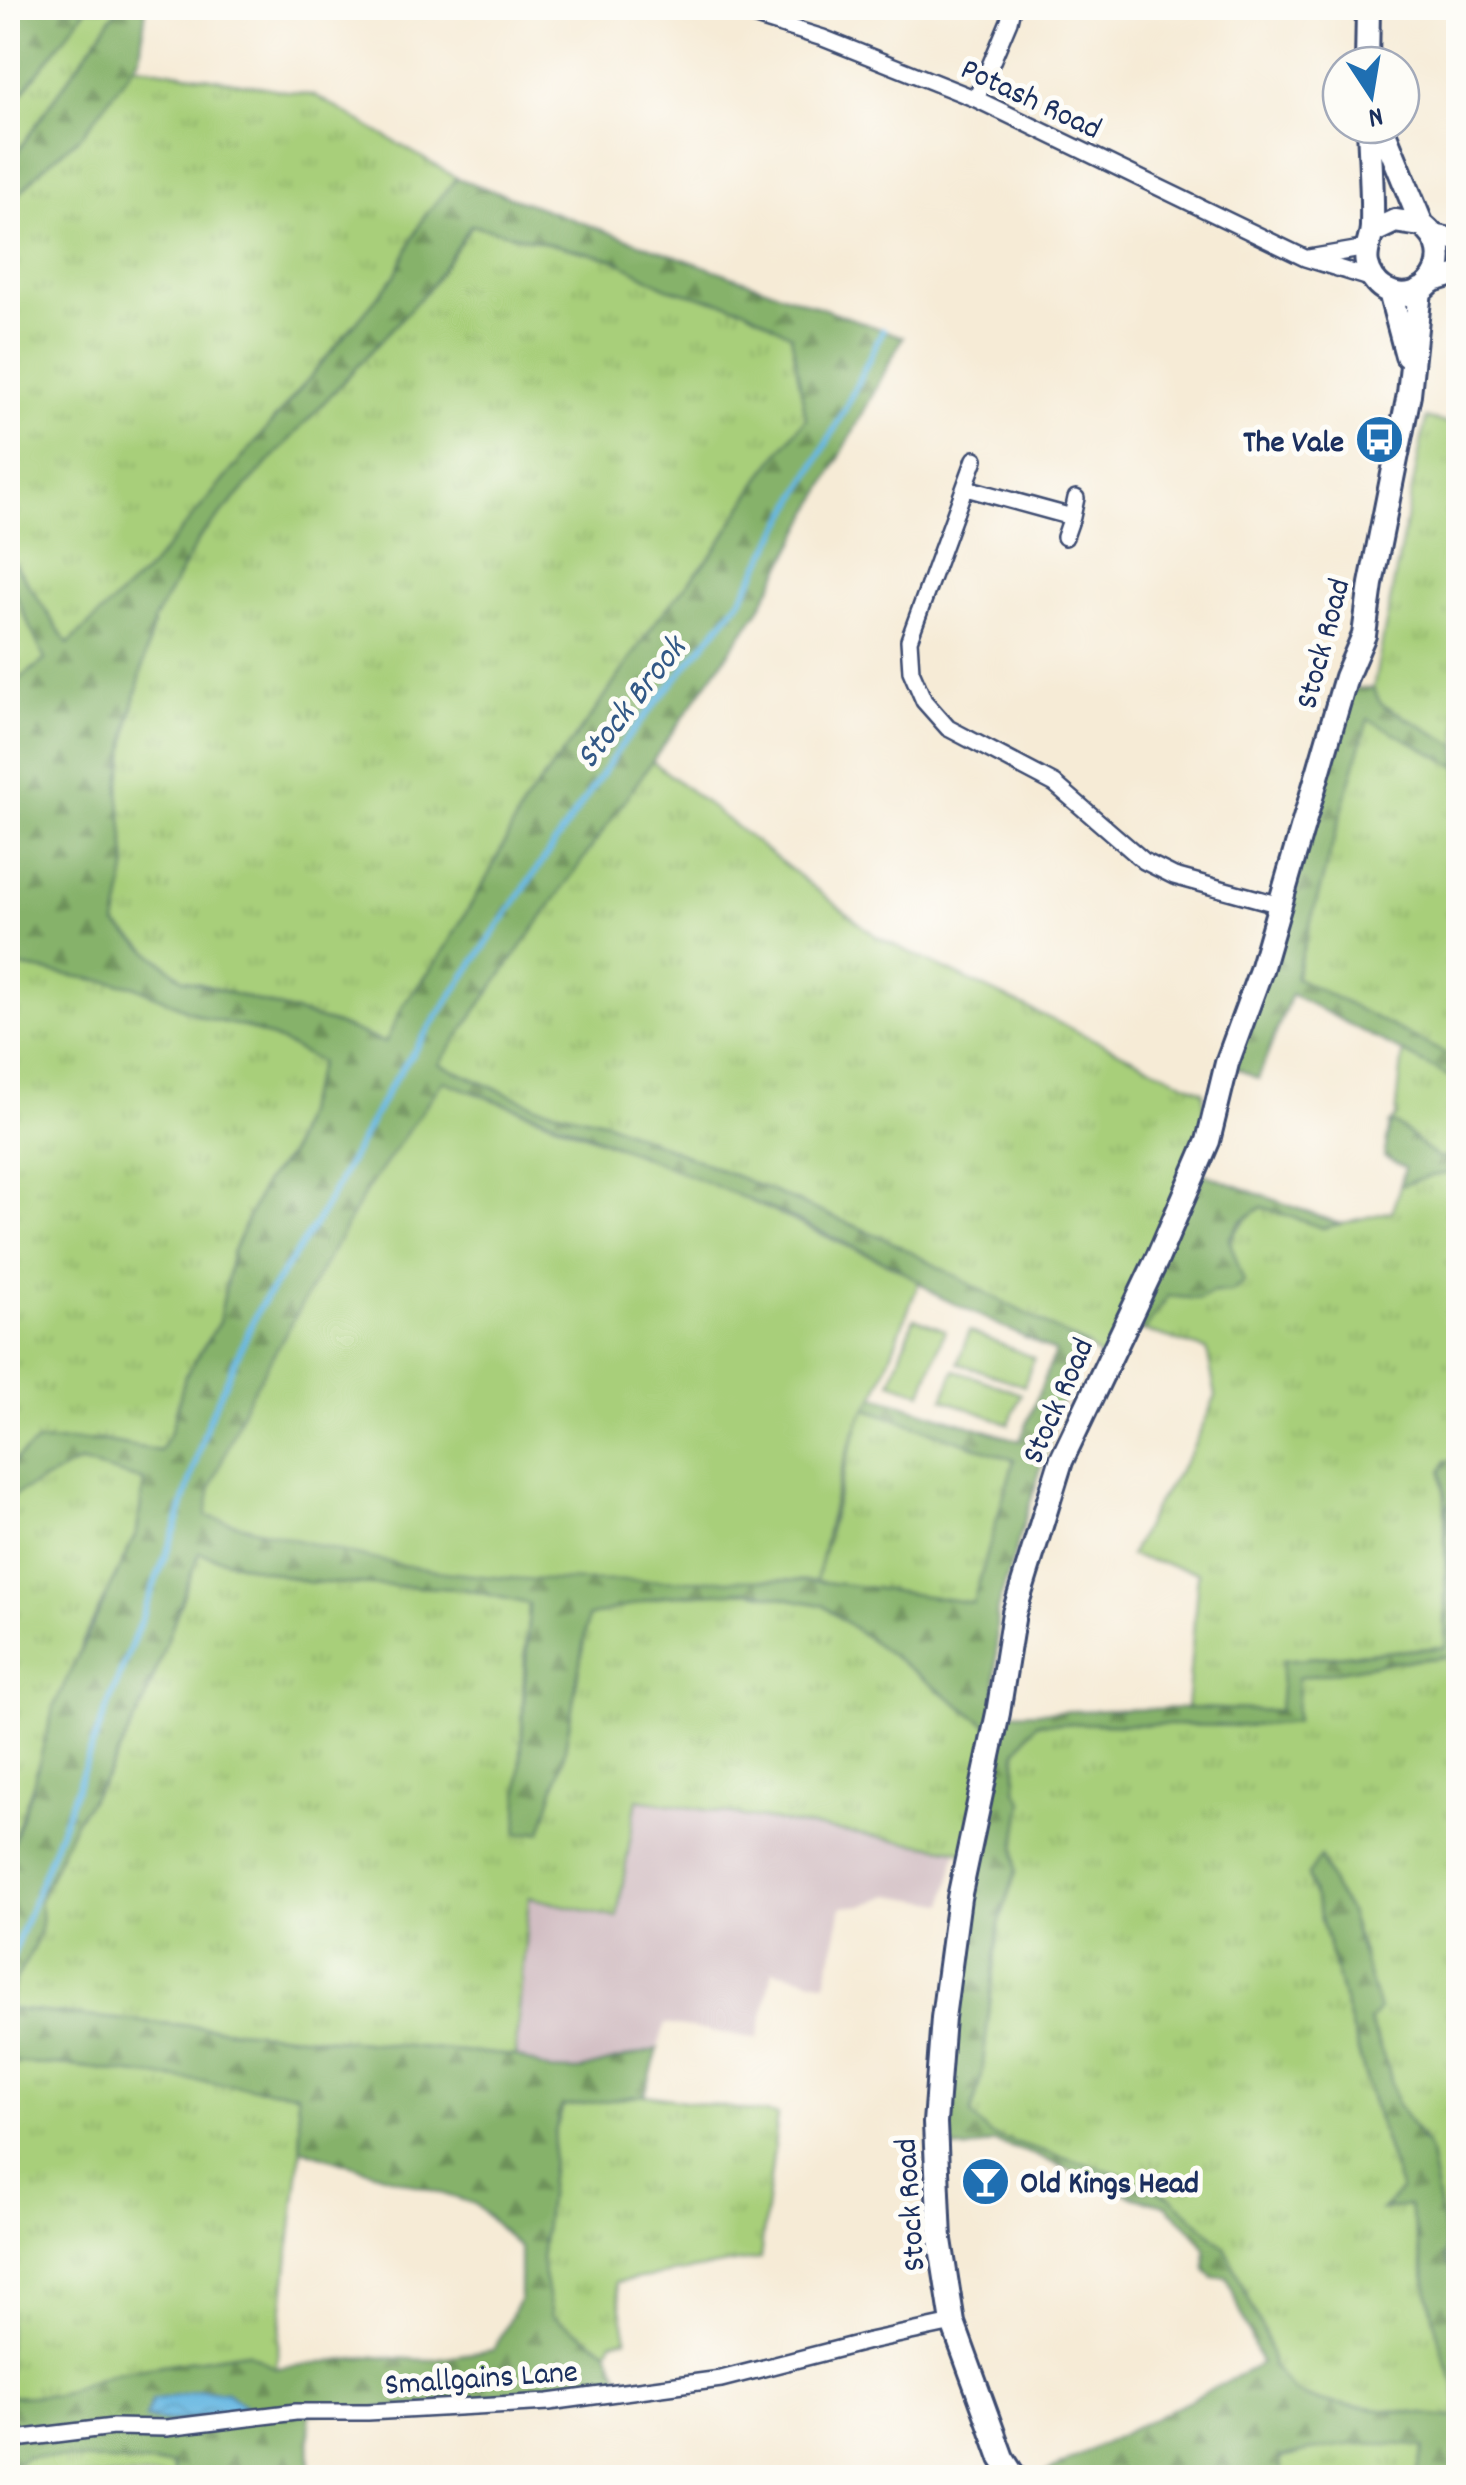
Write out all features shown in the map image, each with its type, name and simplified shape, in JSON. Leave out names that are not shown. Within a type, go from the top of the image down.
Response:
[{"type":"main road","points":[[1368,8],[1368,45]]},
{"type":"main road","name":"Stock Road","points":[[1368,145],[1370,240],[1366,264],[1382,285],[1410,369]]},
{"type":"main road","name":"Stock Road","points":[[1016,2478],[1002,2458],[952,2323],[940,2240],[935,2122],[943,2018],[959,1898],[998,1713],[1014,1613],[1061,1461],[1166,1240],[1208,1141],[1228,1063],[1280,906],[1346,677],[1364,634],[1425,286],[1441,259],[1390,145]]},
{"type":"main road","points":[[1370,240],[1395,220],[1428,230]]},
{"type":"main road","points":[[1382,285],[1405,294],[1425,286]]},
{"type":"street","name":"Potash Road","points":[[727,8],[823,38],[976,98],[1305,258],[1382,285]]},
{"type":"street","points":[[976,98],[1012,8]]},
{"type":"street","points":[[1428,230],[1458,240]]},
{"type":"street","points":[[1305,258],[1370,240]]},
{"type":"street","points":[[1425,286],[1458,274]]},
{"type":"street","points":[[974,460],[909,640],[911,671],[924,701],[948,728],[1055,784],[1144,860],[1174,876],[1280,906]]},
{"type":"street","points":[[966,488],[1072,518]]},
{"type":"street","points":[[1065,537],[1076,498]]},
{"type":"street","name":"Smallgains Lane","points":[[8,2440],[113,2427],[166,2428],[296,2412],[549,2402],[721,2378],[952,2323]]},
{"type":"shaded area","points":[[637,1799],[957,1850],[945,1904],[890,1895],[865,1905],[842,1907],[826,1983],[773,1970],[758,2039],[665,2024],[658,2049],[576,2071],[550,2070],[515,2056],[528,1896]]},
{"type":"green space","points":[[8,8],[87,8],[8,112]]},
{"type":"green space","points":[[87,8],[118,8],[8,165],[8,112]]},
{"type":"green space","points":[[118,8],[146,8],[140,56],[84,133],[43,168],[8,206],[8,165]]},
{"type":"green space","points":[[134,65],[316,96],[457,178],[423,218],[394,277],[149,569],[68,645],[9,555],[8,206]]},
{"type":"green space","points":[[457,178],[903,337],[760,608],[439,1064],[536,1106],[607,1122],[886,1239],[1086,1346],[1074,1361],[997,1610],[995,1723],[998,1713],[1187,1708],[1279,1711],[1283,1660],[1445,1647],[1445,1496],[1441,1472],[1446,1461],[1455,1460],[1457,1490],[1448,1506],[1447,1541],[1450,1642],[1458,1643],[1458,1656],[1384,1663],[1298,1678],[1296,1722],[1246,1726],[1037,1723],[1016,1751],[1016,1790],[1023,1801],[1015,1848],[1016,1871],[999,1924],[982,2074],[971,2115],[990,2135],[1122,2175],[1171,2197],[1225,2247],[1265,2335],[1273,2366],[1294,2392],[1320,2402],[1458,2418],[1458,2477],[1416,2477],[1424,2447],[1368,2444],[1280,2458],[1282,2477],[1037,2477],[1261,2364],[1227,2277],[1213,2278],[1206,2270],[1205,2248],[1165,2205],[995,2142],[966,2150],[946,2148],[935,2123],[994,1730],[822,1605],[748,1591],[664,1596],[588,1617],[563,1760],[541,1832],[517,1834],[529,1604],[464,1589],[307,1582],[199,1553],[146,1698],[108,1774],[74,1823],[39,1901],[40,1931],[15,1981],[9,2009],[515,2056],[550,2070],[576,2071],[658,2049],[645,2095],[562,2107],[555,2132],[541,2260],[552,2316],[607,2350],[627,2391],[309,2413],[310,2477],[176,2477],[172,2465],[27,2456],[8,2468],[8,2389],[12,2397],[56,2395],[112,2373],[247,2352],[276,2368],[374,2357],[425,2360],[493,2350],[520,2299],[520,2249],[475,2204],[301,2149],[297,2093],[8,2062],[8,1856],[32,1788],[54,1706],[137,1532],[144,1481],[79,1462],[8,1498],[8,1465],[37,1442],[101,1440],[160,1451],[171,1431],[185,1377],[219,1322],[232,1253],[264,1183],[289,1155],[320,1062],[280,1041],[245,1027],[205,1018],[134,986],[8,965],[8,688],[45,660],[8,578],[8,534],[9,555],[68,644],[149,569],[394,277],[423,218]],"holes":[[[471,225],[613,259],[667,288],[744,308],[791,335],[806,418],[764,472],[715,551],[657,620],[593,714],[524,804],[488,876],[438,960],[404,1004],[385,1043],[336,1024],[183,979],[116,925],[127,865],[119,791],[130,719],[154,620],[200,537],[431,286]],[[443,1081],[582,1131],[780,1213],[897,1267],[940,1297],[1055,1352],[1020,1441],[875,1396],[864,1408],[1014,1460],[973,1603],[803,1580],[575,1580],[473,1575],[371,1558],[206,1516],[211,1488],[245,1405],[368,1188]]]},
{"type":"green space","points":[[472,225],[613,259],[667,288],[744,308],[791,335],[806,418],[764,472],[715,551],[657,620],[593,714],[524,804],[488,876],[438,960],[404,1004],[385,1043],[336,1024],[183,979],[116,925],[127,865],[119,791],[130,719],[154,620],[200,537],[431,286]]},
{"type":"green space","points":[[1426,418],[1458,426],[1458,746],[1381,704],[1373,689]]},
{"type":"green space","points":[[8,578],[45,660],[8,688]]},
{"type":"green space","points":[[1345,687],[1373,689],[1381,704],[1458,746],[1458,767],[1368,719],[1295,977],[1458,1060],[1458,1078],[1291,994],[1258,1079],[1227,1063]]},
{"type":"green space","points":[[1368,718],[1458,767],[1458,1060],[1295,978]]},
{"type":"green space","points":[[652,761],[877,937],[1203,1091],[1208,1141],[1106,1362],[1086,1345],[1047,1326],[607,1122],[536,1106],[438,1064]]},
{"type":"green space","points":[[8,965],[134,986],[205,1018],[245,1027],[280,1041],[321,1062],[288,1155],[264,1183],[232,1253],[219,1322],[185,1377],[171,1431],[160,1452],[101,1440],[8,1465]]},
{"type":"green space","points":[[1403,1052],[1458,1078],[1458,1158],[1436,1157],[1396,1124],[1390,1124],[1396,1117]]},
{"type":"green space","points":[[443,1081],[734,1194],[919,1282],[875,1396],[854,1432],[816,1581],[559,1580],[473,1575],[372,1559],[206,1516],[211,1488],[245,1405],[368,1188]]},
{"type":"green space","points":[[1390,1124],[1396,1124],[1436,1157],[1458,1158],[1458,1172],[1400,1186],[1405,1168],[1384,1157]]},
{"type":"green space","points":[[1196,1171],[1340,1224],[1323,1228],[1262,1207],[1240,1222],[1229,1239],[1244,1282],[1231,1292],[1213,1292],[1200,1299],[1168,1296],[1144,1331],[1124,1326]]},
{"type":"green space","points":[[1458,1172],[1458,1643],[1450,1643],[1445,1571],[1446,1647],[1284,1660],[1280,1711],[1187,1708],[1198,1572],[1130,1556],[1154,1508],[1190,1454],[1216,1396],[1207,1350],[1144,1331],[1168,1296],[1200,1299],[1213,1292],[1231,1292],[1229,1264],[1234,1234],[1262,1207],[1323,1228],[1392,1211],[1400,1186]],"holes":[[[1441,1472],[1452,1497],[1445,1543],[1445,1496]]]},
{"type":"green space","points":[[914,1318],[945,1330],[922,1393],[891,1382]]},
{"type":"green space","points":[[969,1331],[1034,1358],[1024,1386],[958,1363]]},
{"type":"green space","points":[[955,1370],[1021,1394],[1009,1424],[943,1399]]},
{"type":"green space","points":[[864,1408],[1014,1460],[973,1603],[816,1581]]},
{"type":"green space","points":[[79,1462],[144,1480],[137,1532],[82,1643],[8,1856],[8,1498]]},
{"type":"green space","points":[[198,1553],[307,1582],[464,1589],[530,1604],[518,1834],[541,1831],[563,1760],[588,1617],[664,1596],[748,1591],[822,1605],[994,1730],[977,1861],[957,1850],[637,1799],[617,1918],[529,1897],[515,2056],[9,2009],[15,1981],[39,1932],[39,1902],[74,1823],[108,1774],[146,1698]]},
{"type":"green space","points":[[1458,1656],[1458,2285],[1445,2257],[1446,2243],[1429,2149],[1397,2104],[1369,2021],[1363,1953],[1348,1909],[1335,1891],[1321,1858],[1308,1875],[1401,2190],[1384,2210],[1409,2205],[1427,2289],[1451,2369],[1458,2418],[1320,2402],[1294,2392],[1273,2366],[1265,2335],[1225,2247],[1171,2197],[1122,2175],[990,2135],[971,2115],[982,2074],[999,1924],[1016,1871],[1015,1848],[1023,1801],[1016,1790],[1016,1751],[1036,1723],[1246,1726],[1296,1722],[1298,1678],[1384,1663]]},
{"type":"green space","points":[[1320,1857],[1348,1909],[1379,2010],[1369,2021],[1397,2104],[1429,2149],[1446,2243],[1445,2257],[1458,2285],[1458,2391],[1435,2323],[1409,2206],[1382,2210],[1401,2190],[1308,1875]]},
{"type":"green space","points":[[8,2062],[297,2093],[301,2149],[276,2368],[247,2352],[112,2373],[56,2395],[12,2397],[8,2389]]},
{"type":"green space","points":[[645,2095],[778,2115],[760,2259],[616,2282],[627,2339],[612,2341],[607,2350],[552,2316],[541,2260],[555,2132],[563,2107]]},
{"type":"green space","points":[[1384,2442],[1424,2446],[1416,2477],[1282,2477],[1279,2459],[1335,2444]]},
{"type":"green space","points":[[27,2456],[172,2465],[176,2477],[8,2477],[8,2468]]},
{"type":"water","points":[[201,2390],[227,2392],[248,2408],[184,2420],[145,2418],[152,2400]]},
{"type":"waterway","name":"Stock Brook","points":[[8,1967],[176,1528],[208,1421],[259,1308],[319,1218],[389,1088],[620,747],[742,598],[842,415],[883,330]]},
{"type":"place","name":"The Vale","points":[[1379,440]]},
{"type":"place","name":"Old Kings Head","points":[[985,2181]]}]
